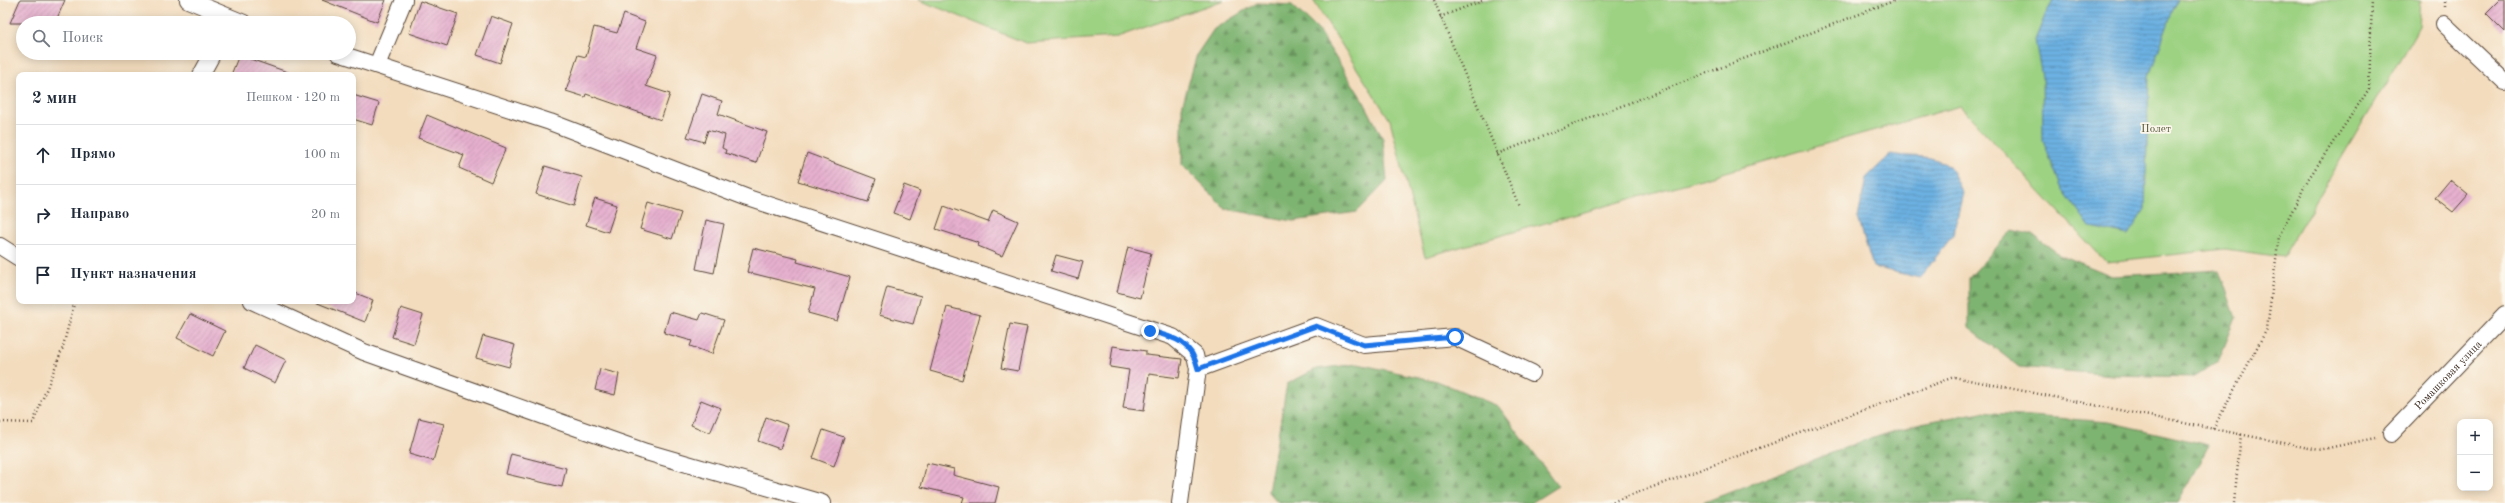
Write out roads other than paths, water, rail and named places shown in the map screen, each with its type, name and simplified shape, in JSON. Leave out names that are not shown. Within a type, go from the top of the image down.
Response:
[{"type":"street","points":[[188,0],[222,16]]},
{"type":"street","points":[[377,66],[404,0]]},
{"type":"street","points":[[2444,24],[2505,82]]},
{"type":"street","points":[[356,59],[550,122],[748,198],[1173,337],[1195,354],[1198,369],[1180,503]]},
{"type":"street","points":[[203,72],[209,60]]},
{"type":"street","points":[[0,246],[16,256]]},
{"type":"street","points":[[259,304],[364,352],[563,423],[646,452],[822,503]]},
{"type":"street","name":"Ромашковая улица","points":[[2391,434],[2505,315]]},
{"type":"street","points":[[1198,369],[1316,326],[1364,345],[1455,337],[1532,373]]},
{"type":"water","points":[[2054,0],[2177,0],[2149,76],[2145,209],[2128,235],[2090,227],[2061,187],[2043,141],[2042,77],[2035,40],[2046,13]]},
{"type":"water","points":[[1891,154],[1935,159],[1942,162],[1948,166],[1963,193],[1953,235],[1920,278],[1873,267],[1858,218],[1866,178]]},
{"type":"park label","name":"Полет","points":[[2156,128]]}]
